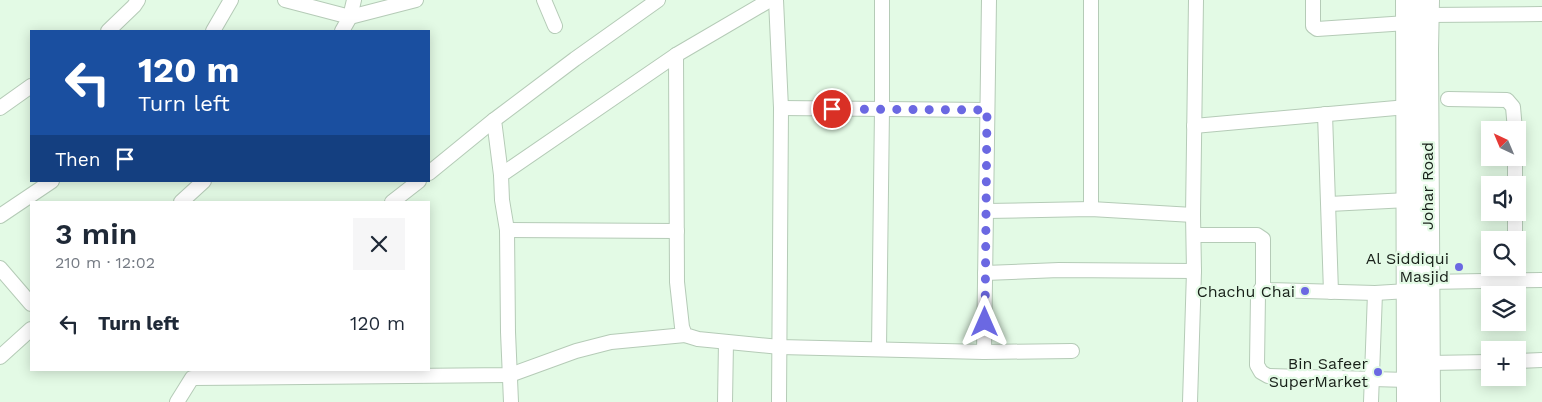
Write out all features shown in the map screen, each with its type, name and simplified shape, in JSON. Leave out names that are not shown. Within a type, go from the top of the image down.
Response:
[{"type":"main road","name":"Johar Road","points":[[1407,0],[1421,13],[1426,49],[1418,286],[1408,391]]},
{"type":"main road","name":"Johar Road","points":[[1421,13],[1407,107],[1408,200],[1428,363],[1429,402]]},
{"type":"street","points":[[109,30],[138,0]]},
{"type":"street","points":[[214,30],[232,0]]},
{"type":"street","points":[[285,0],[350,17],[416,0]]},
{"type":"street","points":[[343,30],[350,17],[354,0]]},
{"type":"street","points":[[544,0],[555,26]]},
{"type":"street","points":[[430,172],[494,120],[658,0]]},
{"type":"street","points":[[501,175],[676,55],[770,0]]},
{"type":"street","points":[[776,0],[781,108],[779,402]]},
{"type":"street","points":[[879,349],[882,0]]},
{"type":"street","points":[[984,352],[989,0]]},
{"type":"street","points":[[1091,0],[1091,209]]},
{"type":"street","points":[[1190,402],[1194,271],[1196,0]]},
{"type":"street","points":[[1312,0],[1313,26],[1316,29],[1421,13],[1542,14]]},
{"type":"street","points":[[676,55],[676,282],[682,327],[685,335]]},
{"type":"street","points":[[0,108],[30,87]]},
{"type":"street","points":[[1448,99],[1507,100],[1513,108],[1514,121]]},
{"type":"street","points":[[1194,126],[1407,107]]},
{"type":"street","points":[[781,108],[987,110]]},
{"type":"street","points":[[1325,114],[1331,292]]},
{"type":"street","points":[[494,120],[507,230],[511,402]]},
{"type":"street","points":[[1194,142],[1220,124]]},
{"type":"street","points":[[0,216],[51,182]]},
{"type":"street","points":[[182,201],[203,182]]},
{"type":"street","points":[[398,200],[418,182]]},
{"type":"street","points":[[1329,204],[1408,200]]},
{"type":"street","points":[[986,210],[1091,209],[1193,215]]},
{"type":"street","points":[[507,230],[676,231]]},
{"type":"street","points":[[1194,235],[1257,235],[1263,239],[1263,286],[1258,294],[1257,365],[1260,372],[1268,376],[1372,380],[1408,391]]},
{"type":"street","points":[[0,268],[30,303]]},
{"type":"street","points":[[985,273],[1059,270],[1194,271]]},
{"type":"street","points":[[1263,286],[1268,290],[1375,293],[1499,276]]},
{"type":"street","points":[[1524,276],[1542,280]]},
{"type":"street","points":[[1371,402],[1375,293]]},
{"type":"street","points":[[0,357],[30,330]]},
{"type":"street","points":[[177,402],[197,374],[407,373],[510,375],[576,351],[611,342],[685,335],[698,339],[780,347],[984,352],[1072,351]]},
{"type":"street","points":[[725,402],[726,342]]},
{"type":"street","points":[[1526,361],[1542,360]]},
{"type":"street","points":[[1428,363],[1481,362]]},
{"type":"place","name":"Al Siddiqui Masjid","points":[[1459,267]]},
{"type":"place","name":"Chachu Chai","points":[[1305,291]]},
{"type":"place","name":"Bin Safeer SuperMarket","points":[[1378,372]]},
{"type":"route","points":[[832,109],[987,110],[985,322]]}]
